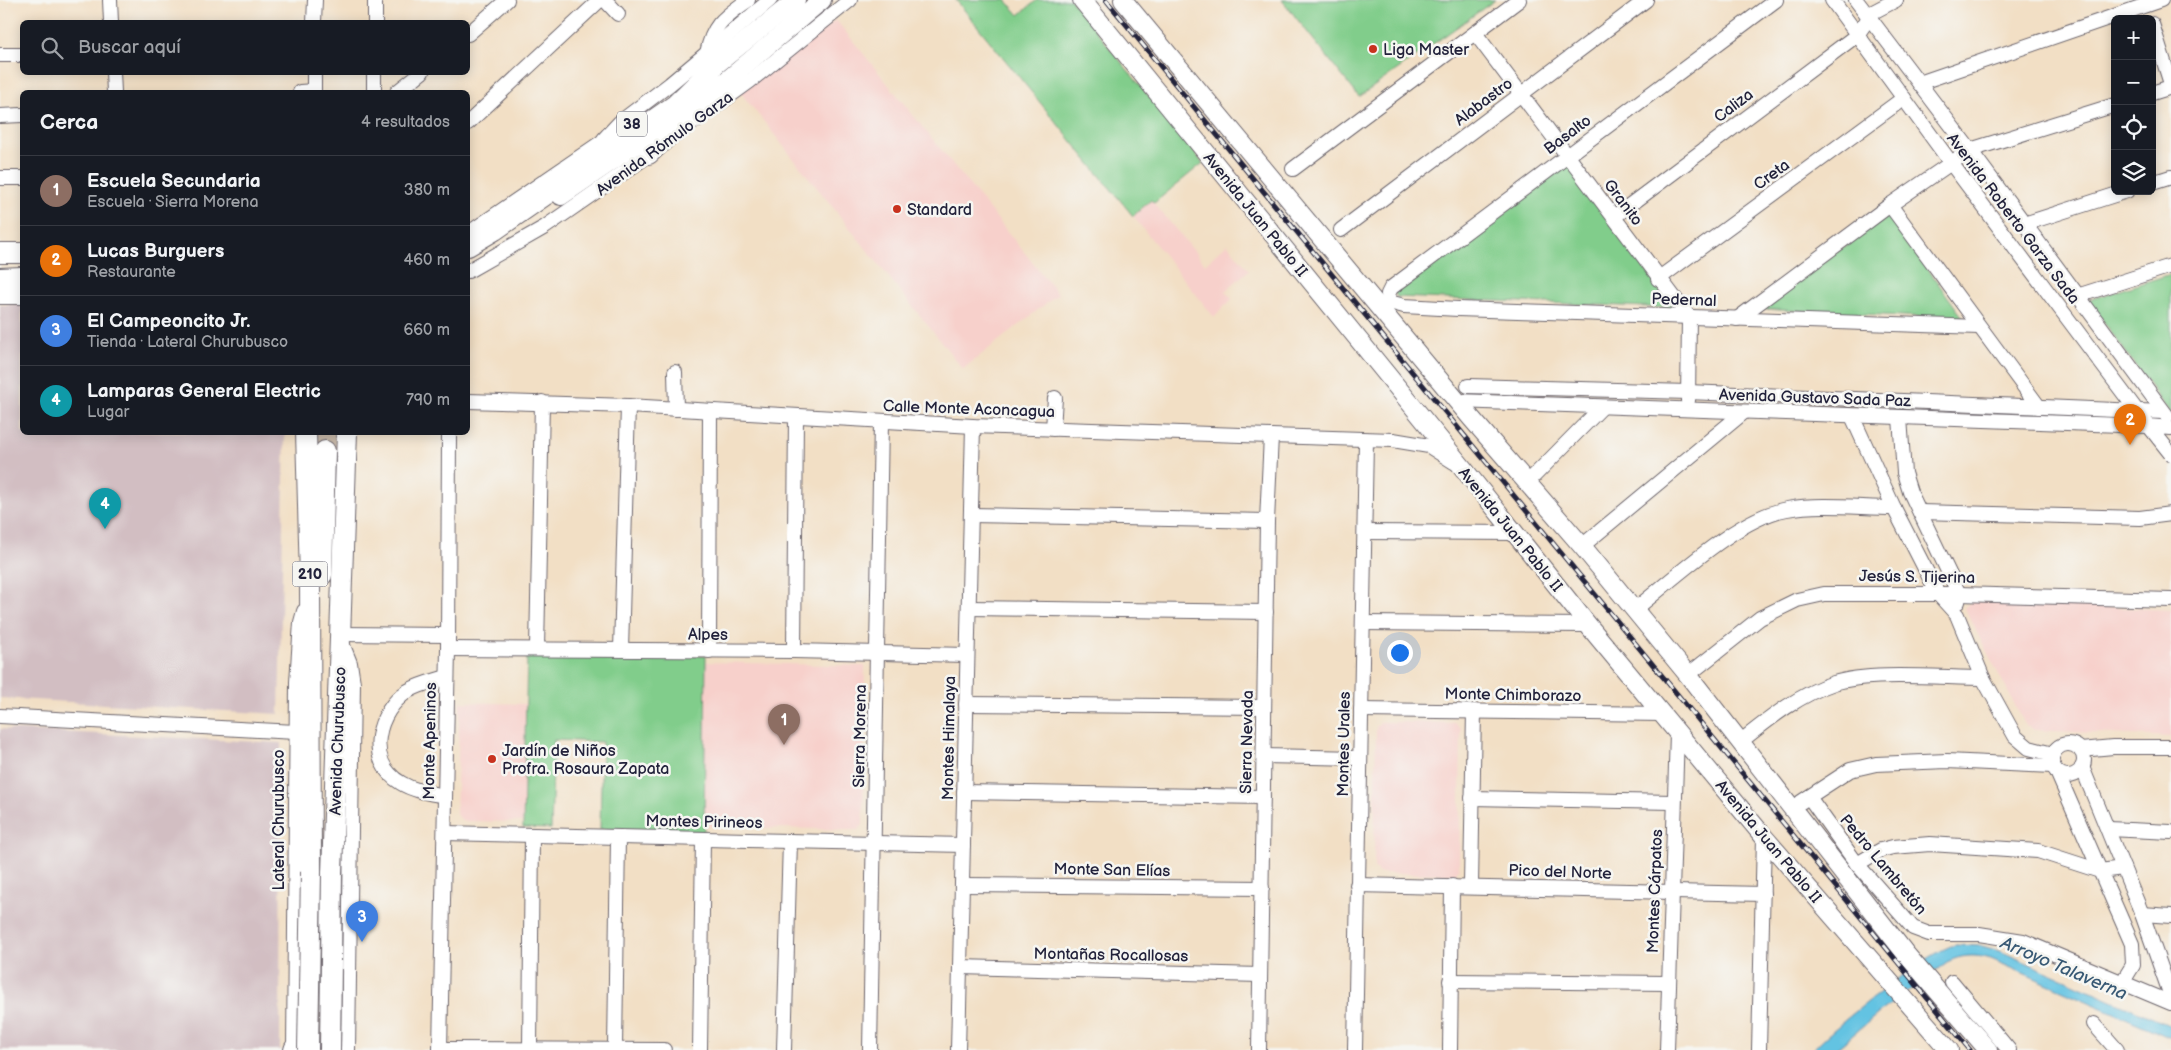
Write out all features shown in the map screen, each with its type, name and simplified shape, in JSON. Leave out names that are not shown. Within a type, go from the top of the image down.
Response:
[{"type":"highway","points":[[470,243],[495,230],[675,105],[710,61]]},
{"type":"highway","points":[[0,253],[20,253]]},
{"type":"highway","points":[[0,294],[20,294]]},
{"type":"highway","name":"Avenida Churubusco","points":[[297,1049],[312,872],[310,592],[306,435]]},
{"type":"highway","name":"Avenida Churubusco","points":[[342,1049],[332,873],[347,435]]},
{"type":"highway","points":[[311,715],[319,694],[320,683],[325,451]]},
{"type":"main road","name":"Avenida Rómulo Garza","points":[[470,243],[710,61],[744,42],[796,0]]},
{"type":"main road","name":"Avenida Rómulo Garza","points":[[470,244],[497,238],[556,200],[713,92],[822,0]]},
{"type":"main road","name":"Avenida Juan Pablo II","points":[[1082,0],[1677,733],[1949,1050]]},
{"type":"main road","points":[[1123,0],[1458,401],[1582,546],[1688,676],[1905,953],[1988,1050]]},
{"type":"main road","points":[[648,155],[713,92]]},
{"type":"main road","points":[[0,277],[20,276]]},
{"type":"street","points":[[110,0],[111,20]]},
{"type":"street","points":[[314,20],[315,0]]},
{"type":"street","points":[[375,0],[375,20]]},
{"type":"street","points":[[470,32],[507,0]]},
{"type":"street","points":[[470,121],[600,0]]},
{"type":"street","points":[[606,0],[618,14]]},
{"type":"street","points":[[710,61],[714,28],[748,0]]},
{"type":"street","name":"Avenida Rómulo Garza","points":[[710,61],[770,0]]},
{"type":"street","name":"Avenida Rómulo Garza","points":[[470,270],[544,227],[648,155],[750,81],[850,0]]},
{"type":"street","points":[[1293,169],[1519,0]]},
{"type":"street","name":"Alabastro","points":[[1341,230],[1646,0]]},
{"type":"street","name":"Basalto","points":[[1389,302],[1388,294],[1391,288],[1776,0]]},
{"type":"street","name":"Avenida Roberto Garza Sada","points":[[1832,0],[1951,163],[2171,454]]},
{"type":"street","name":"Avenida Roberto Garza Sada","points":[[1856,0],[2167,416]]},
{"type":"street","points":[[1868,17],[1876,9],[1896,0]]},
{"type":"street","points":[[1919,83],[2145,2],[2161,0]]},
{"type":"street","points":[[2145,2],[2149,15]]},
{"type":"street","name":"Caliza","points":[[1614,217],[1857,35],[1868,17]]},
{"type":"street","name":"Granito","points":[[1475,33],[1614,217],[1658,279],[1689,316]]},
{"type":"street","points":[[2156,37],[2171,86],[2156,92]]},
{"type":"street","points":[[0,55],[20,55]]},
{"type":"street","points":[[113,75],[114,90]]},
{"type":"street","points":[[310,90],[313,75]]},
{"type":"street","points":[[374,75],[374,90]]},
{"type":"street","points":[[400,90],[418,75]]},
{"type":"street","name":"Creta","points":[[1658,279],[1904,98]]},
{"type":"street","points":[[1737,319],[1890,205],[1951,163],[1959,160],[1970,150],[2111,106]]},
{"type":"street","points":[[0,116],[20,116]]},
{"type":"street","points":[[2156,182],[2171,177]]},
{"type":"street","points":[[0,178],[20,178]]},
{"type":"street","points":[[2024,224],[2115,195]]},
{"type":"street","points":[[1890,205],[2039,407]]},
{"type":"street","points":[[2077,296],[2171,266]]},
{"type":"street","name":"Pedernal","points":[[1389,302],[1404,306],[1458,309],[1979,327]]},
{"type":"street","points":[[1688,410],[1689,316]]},
{"type":"street","points":[[675,372],[676,409]]},
{"type":"street","name":"Avenida Gustavo Sada Paz","points":[[1468,386],[1688,392],[2137,411],[2167,416]]},
{"type":"street","points":[[1053,429],[1054,398]]},
{"type":"street","name":"Calle Monte Aconcagua","points":[[470,401],[628,406],[881,422],[1366,440],[1421,444],[1441,453],[1463,468]]},
{"type":"street","name":"Avenida Gustavo Sada Paz","points":[[1458,401],[2171,428]]},
{"type":"street","points":[[537,650],[542,402]]},
{"type":"street","points":[[621,650],[628,406]]},
{"type":"street","points":[[1528,482],[1602,407]]},
{"type":"street","points":[[709,651],[710,411]]},
{"type":"street","points":[[1582,546],[1744,412]]},
{"type":"street","points":[[1852,416],[1894,508],[1938,594],[1957,614],[1983,678],[2015,736],[2068,776],[2079,772],[2082,767]]},
{"type":"street","points":[[794,651],[796,417]]},
{"type":"street","points":[[1900,418],[1904,473],[1910,492],[1959,594],[1957,614]]},
{"type":"street","name":"Sierra Morena","points":[[870,1050],[881,422]]},
{"type":"street","name":"Montes Himalaya","points":[[958,1050],[973,426]]},
{"type":"street","name":"Monte Apeninos","points":[[440,1050],[448,649],[449,435]]},
{"type":"street","name":"Sierra Nevada","points":[[1259,1050],[1264,707],[1271,436]]},
{"type":"street","name":"Montes Urales","points":[[1355,1050],[1366,440]]},
{"type":"street","points":[[1634,610],[1730,535],[1753,520],[1787,509],[1894,508]]},
{"type":"street","points":[[1920,512],[2140,518],[2171,514]]},
{"type":"street","points":[[971,515],[1268,521]]},
{"type":"street","points":[[1365,532],[1516,533]]},
{"type":"street","name":"Lateral Churubusco","points":[[297,1049],[296,732],[301,622],[310,592]]},
{"type":"street","name":"Jesús S. Tijerina","points":[[1688,676],[1760,618],[1796,600],[1824,594],[1847,592],[2171,600]]},
{"type":"street","points":[[969,608],[1266,612]]},
{"type":"street","points":[[1363,623],[1588,625]]},
{"type":"street","points":[[297,1049],[342,1049],[353,738],[352,672],[340,637],[448,634]]},
{"type":"street","name":"Alpes","points":[[448,649],[794,651],[968,655]]},
{"type":"street","points":[[445,796],[421,791],[400,783],[383,763],[377,738],[383,719],[396,701],[408,691],[447,677]]},
{"type":"street","points":[[1740,742],[1785,707],[1834,683],[1886,678],[1983,678]]},
{"type":"street","points":[[966,704],[1264,707]]},
{"type":"street","name":"Monte Chimborazo","points":[[1361,710],[1663,714]]},
{"type":"street","points":[[1471,886],[1474,711]]},
{"type":"street","points":[[0,716],[296,732]]},
{"type":"street","name":"Montes Cárpatos","points":[[1667,1050],[1673,802],[1677,733]]},
{"type":"street","points":[[353,738],[377,738]]},
{"type":"street","points":[[2122,983],[2133,966],[2132,944],[2054,764],[2062,745],[2069,744],[2081,750],[2113,747],[2171,747]]},
{"type":"street","points":[[2081,750],[2083,756],[2082,767],[2142,914],[2171,996]]},
{"type":"street","points":[[1264,756],[1360,758]]},
{"type":"street","points":[[1792,808],[1850,770],[1876,764],[1947,761],[2054,764]]},
{"type":"street","points":[[964,792],[1263,797]]},
{"type":"street","points":[[2072,802],[2093,795]]},
{"type":"street","name":"Pedro Lambretón","points":[[1809,797],[1857,864],[1897,912],[1913,928],[1920,932],[1939,936],[1979,934],[2012,938],[2059,954],[2171,1003]]},
{"type":"street","points":[[1472,798],[1673,802]]},
{"type":"street","points":[[2108,829],[2171,832]]},
{"type":"street","name":"Montes Pirineos","points":[[445,833],[963,844]]},
{"type":"street","points":[[530,1048],[532,835]]},
{"type":"street","points":[[1759,1050],[1764,836]]},
{"type":"street","points":[[615,1049],[618,837]]},
{"type":"street","points":[[700,1050],[703,839]]},
{"type":"street","points":[[784,1050],[790,840]]},
{"type":"street","points":[[1857,864],[1881,850],[1893,846],[1930,844],[2038,851],[2100,871],[2123,868]]},
{"type":"street","name":"Monte San Elías","points":[[962,885],[1262,888]]},
{"type":"street","name":"Pico del Norte","points":[[1357,885],[1471,886],[1763,894]]},
{"type":"street","points":[[1450,1050],[1452,886]]},
{"type":"street","points":[[2142,914],[2171,916]]},
{"type":"street","name":"Montañas Rocallosas","points":[[960,968],[1260,975]]},
{"type":"street","points":[[1450,981],[1668,983]]},
{"type":"street","points":[[1952,982],[2009,1050]]},
{"type":"street","points":[[2094,1024],[2117,1050]]},
{"type":"street","points":[[440,1050],[530,1048],[664,1050]]},
{"type":"shaded area","name":"Standard","points":[[836,20],[1058,294],[963,369],[740,92]]},
{"type":"shaded area","points":[[1151,200],[1205,264],[1227,244],[1249,270],[1225,291],[1232,299],[1214,317],[1133,216]]},
{"type":"shaded area","points":[[20,304],[20,435],[285,435],[279,714],[0,698],[0,305]]},
{"type":"shaded area","points":[[1972,601],[2171,610],[2171,737],[2035,730],[2026,726],[1964,608]]},
{"type":"shaded area","points":[[706,662],[865,666],[863,825],[858,830],[704,826]]},
{"type":"shaded area","name":"Jardín de Niños Profra. Rosaura Zapata","points":[[460,702],[526,704],[523,822],[463,821],[456,814]]},
{"type":"shaded area","points":[[1381,722],[1455,723],[1461,728],[1459,868],[1455,874],[1379,873],[1374,868],[1376,727]]},
{"type":"shaded area","points":[[0,729],[281,743],[280,1050],[0,1050]]},
{"type":"green space","points":[[956,0],[1006,0],[1019,15],[1037,0],[1071,0],[1203,163],[1154,203],[1151,200],[1133,216]]},
{"type":"green space","name":"Liga Master","points":[[1282,0],[1495,0],[1359,97]]},
{"type":"green space","points":[[1567,164],[1674,308],[1397,297],[1394,291]]},
{"type":"green space","points":[[1888,214],[1964,319],[1760,309]]},
{"type":"green space","points":[[2171,274],[2171,415],[2088,300]]},
{"type":"green space","points":[[527,655],[706,656],[704,832],[600,829],[602,742],[554,740],[551,829],[523,828]]},
{"type":"water","points":[[1955,945],[1982,946],[2000,951],[2171,1026],[2171,1038],[1991,959],[1968,956],[1947,962],[1879,1013],[1835,1050],[1812,1050],[1859,1009],[1904,974],[1925,960]]},
{"type":"tunnel","points":[[325,451],[326,435]]},
{"type":"railway","points":[[1106,0],[1970,1050]]},
{"type":"place","name":"Liga Master","points":[[1373,49]]},
{"type":"place","name":"Standard","points":[[897,209]]},
{"type":"place","name":"Lucas Burguers","points":[[2130,445]]},
{"type":"place","name":"Lamparas General Electric","points":[[105,529]]},
{"type":"place","name":"Escuela Secundaria","points":[[784,745]]},
{"type":"place","name":"Jardín de Niños Profra. Rosaura Zapata","points":[[492,759]]},
{"type":"place","name":"El Campeoncito Jr.","points":[[362,942]]},
{"type":"water label","name":"Arroyo Talaverna","points":[[2064,968]]}]
